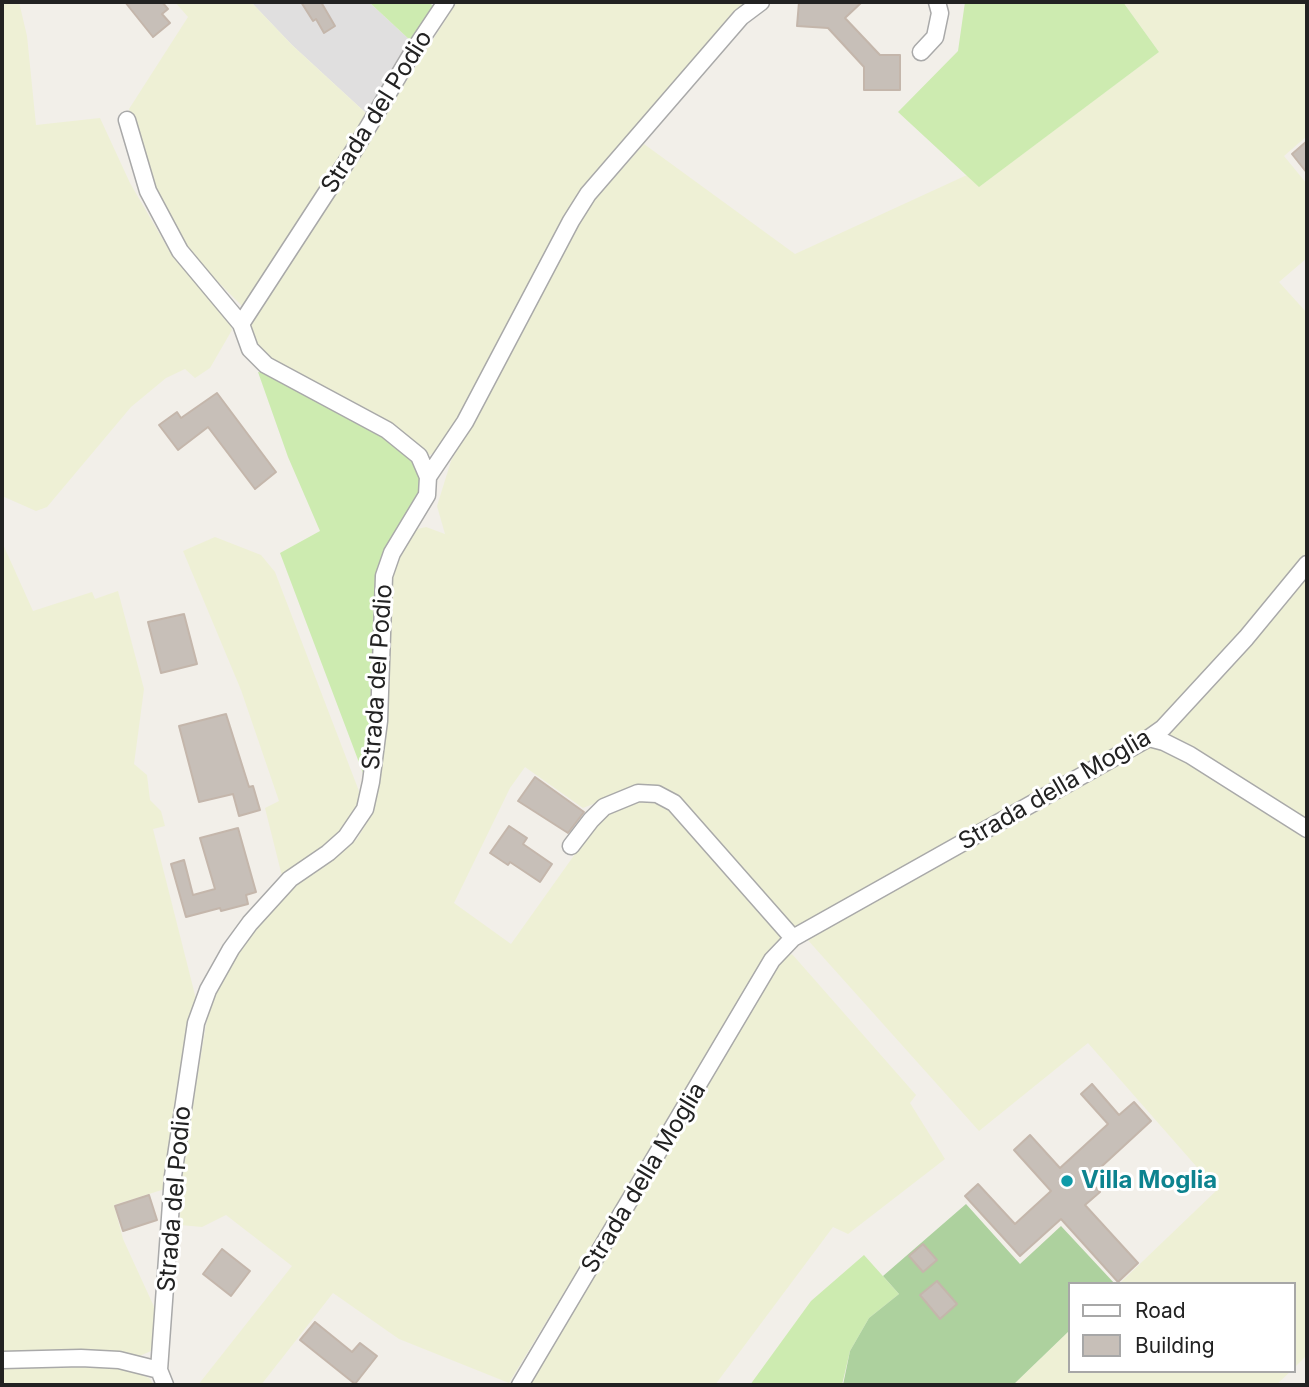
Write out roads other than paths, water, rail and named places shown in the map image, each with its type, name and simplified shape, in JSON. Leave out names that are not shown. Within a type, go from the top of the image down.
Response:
[{"type":"street","name":"Strada del Podio","points":[[241,324],[446,2]]},
{"type":"street","name":"Strada del Podio","points":[[2,1360],[119,1360],[162,1378],[173,1176],[196,1023],[208,990],[230,949],[250,923],[290,879],[346,837],[365,808],[379,721],[384,576],[392,553],[427,495],[428,477],[465,422],[571,221],[588,194],[741,17],[761,2]]},
{"type":"street","points":[[921,52],[935,37],[940,13],[937,2]]},
{"type":"street","points":[[127,120],[148,191],[180,251],[241,324],[250,349],[266,365],[387,430],[419,456],[428,477]]},
{"type":"street","name":"Strada della Moglia","points":[[520,1385],[772,960],[793,938],[1163,728],[1246,638],[1307,564]]},
{"type":"street","points":[[1149,738],[1190,755],[1307,829]]},
{"type":"street","points":[[571,846],[590,820],[604,807],[638,793],[657,794],[674,803],[793,938]]},
{"type":"place","name":"Villa Moglia","points":[[1067,1181]]}]
